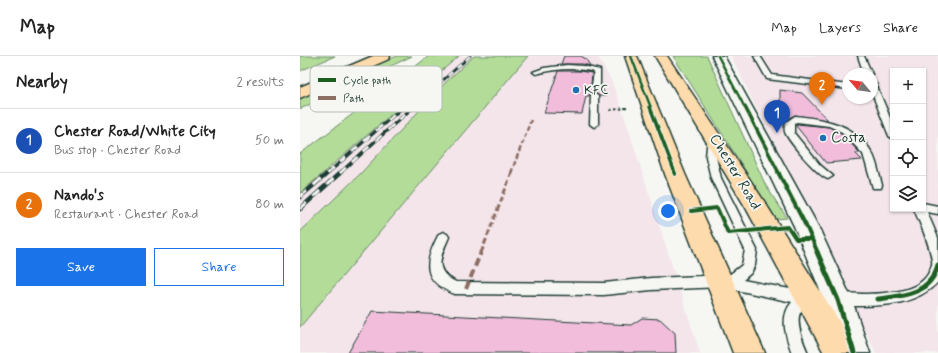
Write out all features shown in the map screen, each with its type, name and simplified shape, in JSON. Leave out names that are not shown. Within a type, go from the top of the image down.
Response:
[{"type":"highway","points":[[331,66],[354,56]]},
{"type":"highway","points":[[361,66],[384,56]]},
{"type":"highway","points":[[618,56],[636,72]]},
{"type":"highway","points":[[631,56],[719,282],[749,353]]},
{"type":"highway","name":"Chester Road","points":[[662,57],[712,135],[824,300],[841,353]]},
{"type":"highway","points":[[300,79],[310,75]]},
{"type":"highway","points":[[300,93],[310,89]]},
{"type":"street","points":[[718,56],[803,220],[824,300],[854,353]]},
{"type":"lane","points":[[757,56],[770,77],[842,86]]},
{"type":"lane","points":[[861,56],[866,68]]},
{"type":"lane","points":[[536,72],[551,67],[585,67],[598,71],[596,85]]},
{"type":"lane","points":[[594,96],[594,124]]},
{"type":"lane","points":[[878,101],[890,129]]},
{"type":"lane","points":[[828,176],[817,167],[790,133],[790,122],[796,120],[806,120],[831,124],[845,130],[864,148],[868,154],[877,186]]},
{"type":"lane","points":[[443,237],[434,256],[433,270],[441,281],[455,288],[604,289],[651,284],[719,282],[730,280],[739,276],[746,269],[751,260],[751,250],[716,178],[711,157],[712,135]]},
{"type":"lane","points":[[926,208],[938,210]]},
{"type":"lane","points":[[921,212],[934,243],[938,260]]},
{"type":"lane","points":[[800,353],[791,327],[793,313],[798,305],[824,300],[873,299],[916,293],[929,283],[937,272],[938,265]]},
{"type":"lane","points":[[719,282],[824,300]]},
{"type":"shaded area","points":[[429,56],[597,56],[611,80],[622,109],[700,353],[300,353],[300,154],[355,112],[442,112],[442,66],[416,66]]},
{"type":"shaded area","points":[[731,56],[938,56],[938,353],[876,353]]},
{"type":"green space","points":[[300,56],[335,56],[310,66],[300,71]]},
{"type":"green space","points":[[397,56],[412,56],[391,66],[374,66]]},
{"type":"green space","points":[[429,56],[459,56],[442,71],[442,66],[416,66]]},
{"type":"green space","points":[[474,56],[528,56],[300,327],[300,232],[360,174],[418,112],[442,112],[442,86]]},
{"type":"green space","points":[[673,56],[707,56],[766,186],[787,218],[776,219]]},
{"type":"green space","points":[[310,95],[310,104],[300,109],[300,99]]},
{"type":"green space","points":[[355,112],[394,112],[300,193],[300,154]]},
{"type":"building","points":[[564,56],[581,56],[586,59],[590,66],[583,64],[561,64]]},
{"type":"building","name":"KFC","points":[[558,71],[579,71],[592,73],[591,86],[595,88],[601,86],[606,96],[599,96],[594,92],[590,93],[589,96],[586,96],[582,114],[544,113]]},
{"type":"building","points":[[780,90],[802,93],[828,120],[795,115],[789,118],[780,108]]},
{"type":"building","name":"Costa","points":[[796,124],[829,127],[841,133],[860,153],[855,153],[862,160],[826,163],[796,126]]},
{"type":"building","points":[[372,311],[631,325],[642,318],[660,319],[675,333],[676,353],[348,353]]},
{"type":"railway","points":[[442,81],[470,56]]},
{"type":"railway","points":[[328,173],[397,112]]},
{"type":"railway","points":[[340,173],[407,112]]},
{"type":"railway","points":[[300,197],[329,172]]},
{"type":"railway","points":[[300,209],[341,172]]},
{"type":"marked path","points":[[466,289],[487,238],[531,120]]},
{"type":"cycle path","points":[[631,56],[675,174]]},
{"type":"cycle path","points":[[718,56],[806,226],[838,300],[854,353]]},
{"type":"cycle path","points":[[691,211],[717,208],[728,233],[788,227],[796,239],[812,239]]},
{"type":"cycle path","points":[[878,299],[906,295],[924,288],[931,282],[936,274],[938,265]]},
{"type":"place","name":"KFC","points":[[576,90]]},
{"type":"place","name":"Nando's","points":[[822,105]]},
{"type":"place","name":"Chester Road/White City","points":[[777,133]]},
{"type":"place","name":"Costa","points":[[823,138]]}]
